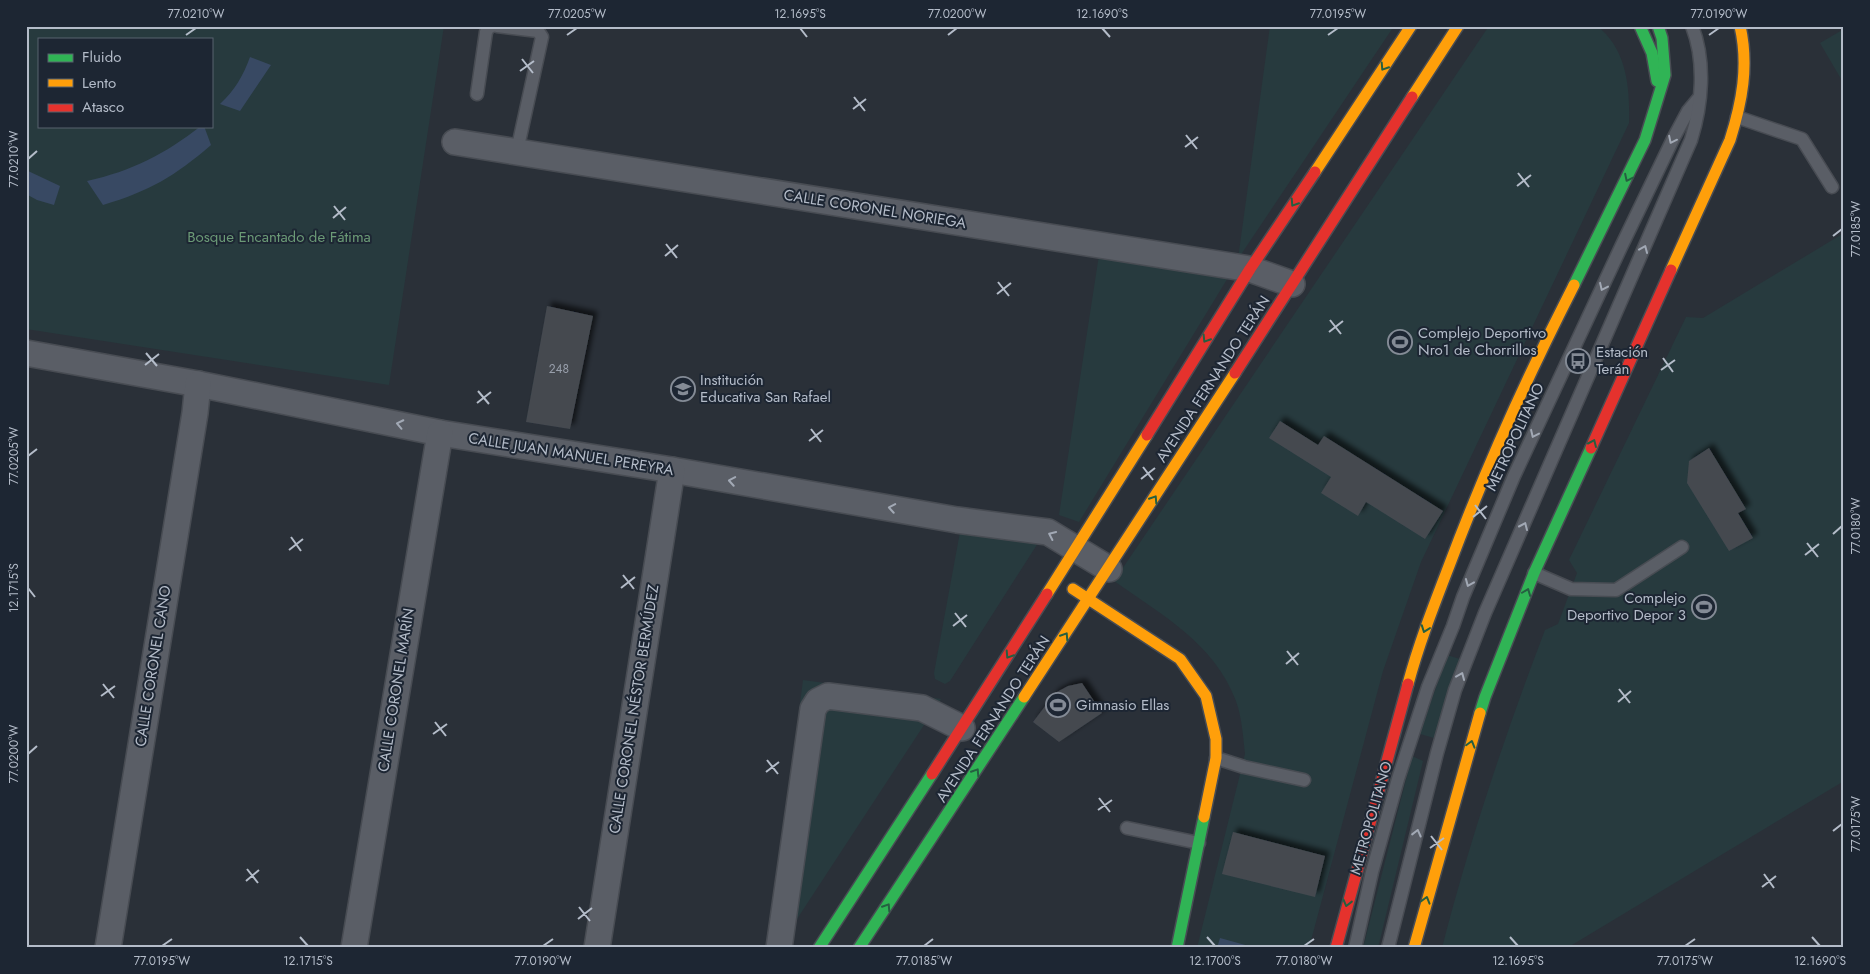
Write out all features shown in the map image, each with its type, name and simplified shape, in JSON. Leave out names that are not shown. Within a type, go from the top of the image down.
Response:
[{"type":"main road","name":"AVENIDA FERNANDO TERÁN","points":[[818,948],[1077,548],[1250,269],[1410,26]]},
{"type":"main road","points":[[1640,26],[1652,53],[1657,71],[1658,100]]},
{"type":"main road","points":[[1336,948],[1418,648],[1472,504],[1534,363],[1634,166],[1645,140],[1665,75],[1662,38],[1658,26]]},
{"type":"main road","points":[[1414,948],[1484,698],[1534,573],[1730,140],[1743,90],[1745,60],[1740,26]]},
{"type":"main road","name":"AVENIDA FERNANDO TERÁN","points":[[860,948],[1109,569],[1457,27]]},
{"type":"main road","points":[[1057,579],[1180,659],[1206,696],[1216,739],[1216,758],[1177,948]]},
{"type":"street","name":"CALLE CORONEL NORIEGA","points":[[454,142],[1250,269],[1292,284]]},
{"type":"street","name":"CALLE JUAN MANUEL PEREYRA","points":[[26,353],[198,384],[440,433],[672,470],[957,520],[1048,532],[1109,569]]},
{"type":"street","name":"CALLE CORONEL CANO","points":[[108,948],[198,384]]},
{"type":"street","name":"CALLE CORONEL MARÍN","points":[[354,948],[440,433]]},
{"type":"street","name":"CALLE CORONEL NÉSTOR BERMÚDEZ","points":[[597,948],[672,470]]},
{"type":"street","points":[[779,948],[813,709],[818,701],[828,696],[922,708],[962,728]]},
{"type":"lane","points":[[477,94],[486,32],[488,27],[492,26]]},
{"type":"lane","points":[[497,26],[538,31],[542,37],[517,151]]},
{"type":"lane","name":"METROPOLITANO","points":[[1388,948],[1437,753],[1455,690],[1485,613],[1685,156],[1699,116],[1700,54],[1692,26]]},
{"type":"lane","name":"METROPOLITANO","points":[[1355,948],[1372,872],[1398,779],[1428,687],[1463,597],[1514,476],[1622,246],[1673,139],[1688,111],[1698,99]]},
{"type":"lane","points":[[1737,117],[1802,139],[1832,187]]},
{"type":"lane","points":[[1534,573],[1571,589],[1616,590],[1682,547]]},
{"type":"lane","points":[[1216,758],[1244,767],[1304,780]]},
{"type":"lane","points":[[1127,828],[1200,843]]},
{"type":"green space","name":"Bosque Encantado de Fátima","points":[[26,26],[444,26],[389,385],[26,329]]},
{"type":"green space","points":[[1270,26],[1394,26],[1238,259]]},
{"type":"green space","name":"Complejo Deportivo Nro1 de Chorrillos","points":[[1489,26],[1597,26],[1615,46],[1625,70],[1629,96],[1629,123],[1421,562],[1383,671],[1309,948],[1197,948],[1245,754],[1240,714],[1226,681],[1200,647],[1185,632],[1114,581]]},
{"type":"green space","points":[[1844,29],[1844,84],[1820,43]]},
{"type":"green space","name":"Complejo Deportivo Depor 3","points":[[1844,233],[1844,781],[1567,948],[1442,948],[1476,827],[1516,709],[1545,630],[1558,624],[1577,573],[1569,560],[1686,317],[1703,318]]},
{"type":"green space","points":[[1099,255],[1229,276],[1079,522],[1059,515]]},
{"type":"green space","points":[[960,532],[1038,543],[950,681],[945,684],[935,679],[934,673]]},
{"type":"green space","points":[[1447,655],[1460,659],[1434,738],[1420,734]]},
{"type":"green space","points":[[803,680],[941,699],[778,948],[769,948]]},
{"type":"green space","points":[[1412,756],[1423,761],[1378,948],[1363,948]]},
{"type":"water","points":[[250,57],[271,65],[240,111],[220,104],[238,82]]},
{"type":"water","points":[[198,128],[205,128],[211,145],[186,165],[161,181],[135,194],[103,205],[87,181],[133,167],[174,145]]},
{"type":"water","points":[[26,170],[60,186],[54,205],[37,200],[26,194]]},
{"type":"water","points":[[1220,938],[1256,948],[1217,948]]},
{"type":"building","points":[[547,306],[593,316],[570,429],[526,422]]},
{"type":"building","points":[[1280,421],[1318,445],[1324,436],[1443,511],[1425,539],[1366,502],[1358,516],[1321,493],[1331,477],[1269,438]]},
{"type":"building","points":[[1709,448],[1746,509],[1738,513],[1753,538],[1729,551],[1687,483],[1689,461]]},
{"type":"building","points":[[1082,683],[1102,713],[1059,742],[1033,722],[1055,693],[1068,686]]},
{"type":"building","points":[[1233,832],[1325,856],[1315,897],[1222,874]]},
{"type":"traffic: fast","points":[[1640,26],[1652,53],[1657,81]]},
{"type":"traffic: fast","points":[[1574,285],[1645,140],[1665,75],[1662,38],[1658,26]]},
{"type":"traffic: fast","points":[[1480,713],[1534,573],[1591,448]]},
{"type":"traffic: fast","points":[[859,948],[1024,697]]},
{"type":"traffic: fast","points":[[819,948],[932,774]]},
{"type":"traffic: fast","points":[[1177,948],[1204,817]]},
{"type":"traffic: slow","points":[[1315,172],[1411,26]]},
{"type":"traffic: slow","points":[[1412,97],[1458,26]]},
{"type":"traffic: slow","points":[[1671,270],[1730,140],[1734,126],[1741,98],[1744,70],[1743,41],[1740,26]]},
{"type":"traffic: slow","points":[[1408,684],[1427,624],[1477,495],[1523,389],[1574,285]]},
{"type":"traffic: slow","points":[[1024,697],[1235,373]]},
{"type":"traffic: slow","points":[[1047,594],[1147,435]]},
{"type":"traffic: slow","points":[[1073,589],[1180,659],[1206,696],[1216,739],[1216,758],[1204,817]]},
{"type":"traffic: slow","points":[[1414,948],[1480,713]]},
{"type":"traffic: jam","points":[[1235,373],[1412,97]]},
{"type":"traffic: jam","points":[[1147,435],[1250,269],[1315,172]]},
{"type":"traffic: jam","points":[[1591,448],[1671,270]]},
{"type":"traffic: jam","points":[[932,774],[1047,594]]},
{"type":"traffic: jam","points":[[1336,948],[1408,684]]},
{"type":"place","name":"Complejo Deportivo Nro1 de Chorrillos","points":[[1400,342]]},
{"type":"place","name":"Estación Terán","points":[[1578,361]]},
{"type":"place","name":"Institución Educativa San Rafael","points":[[683,389]]},
{"type":"place","name":"Complejo Deportivo Depor 3","points":[[1704,607]]},
{"type":"place","name":"Gimnasio Ellas","points":[[1058,705]]}]
